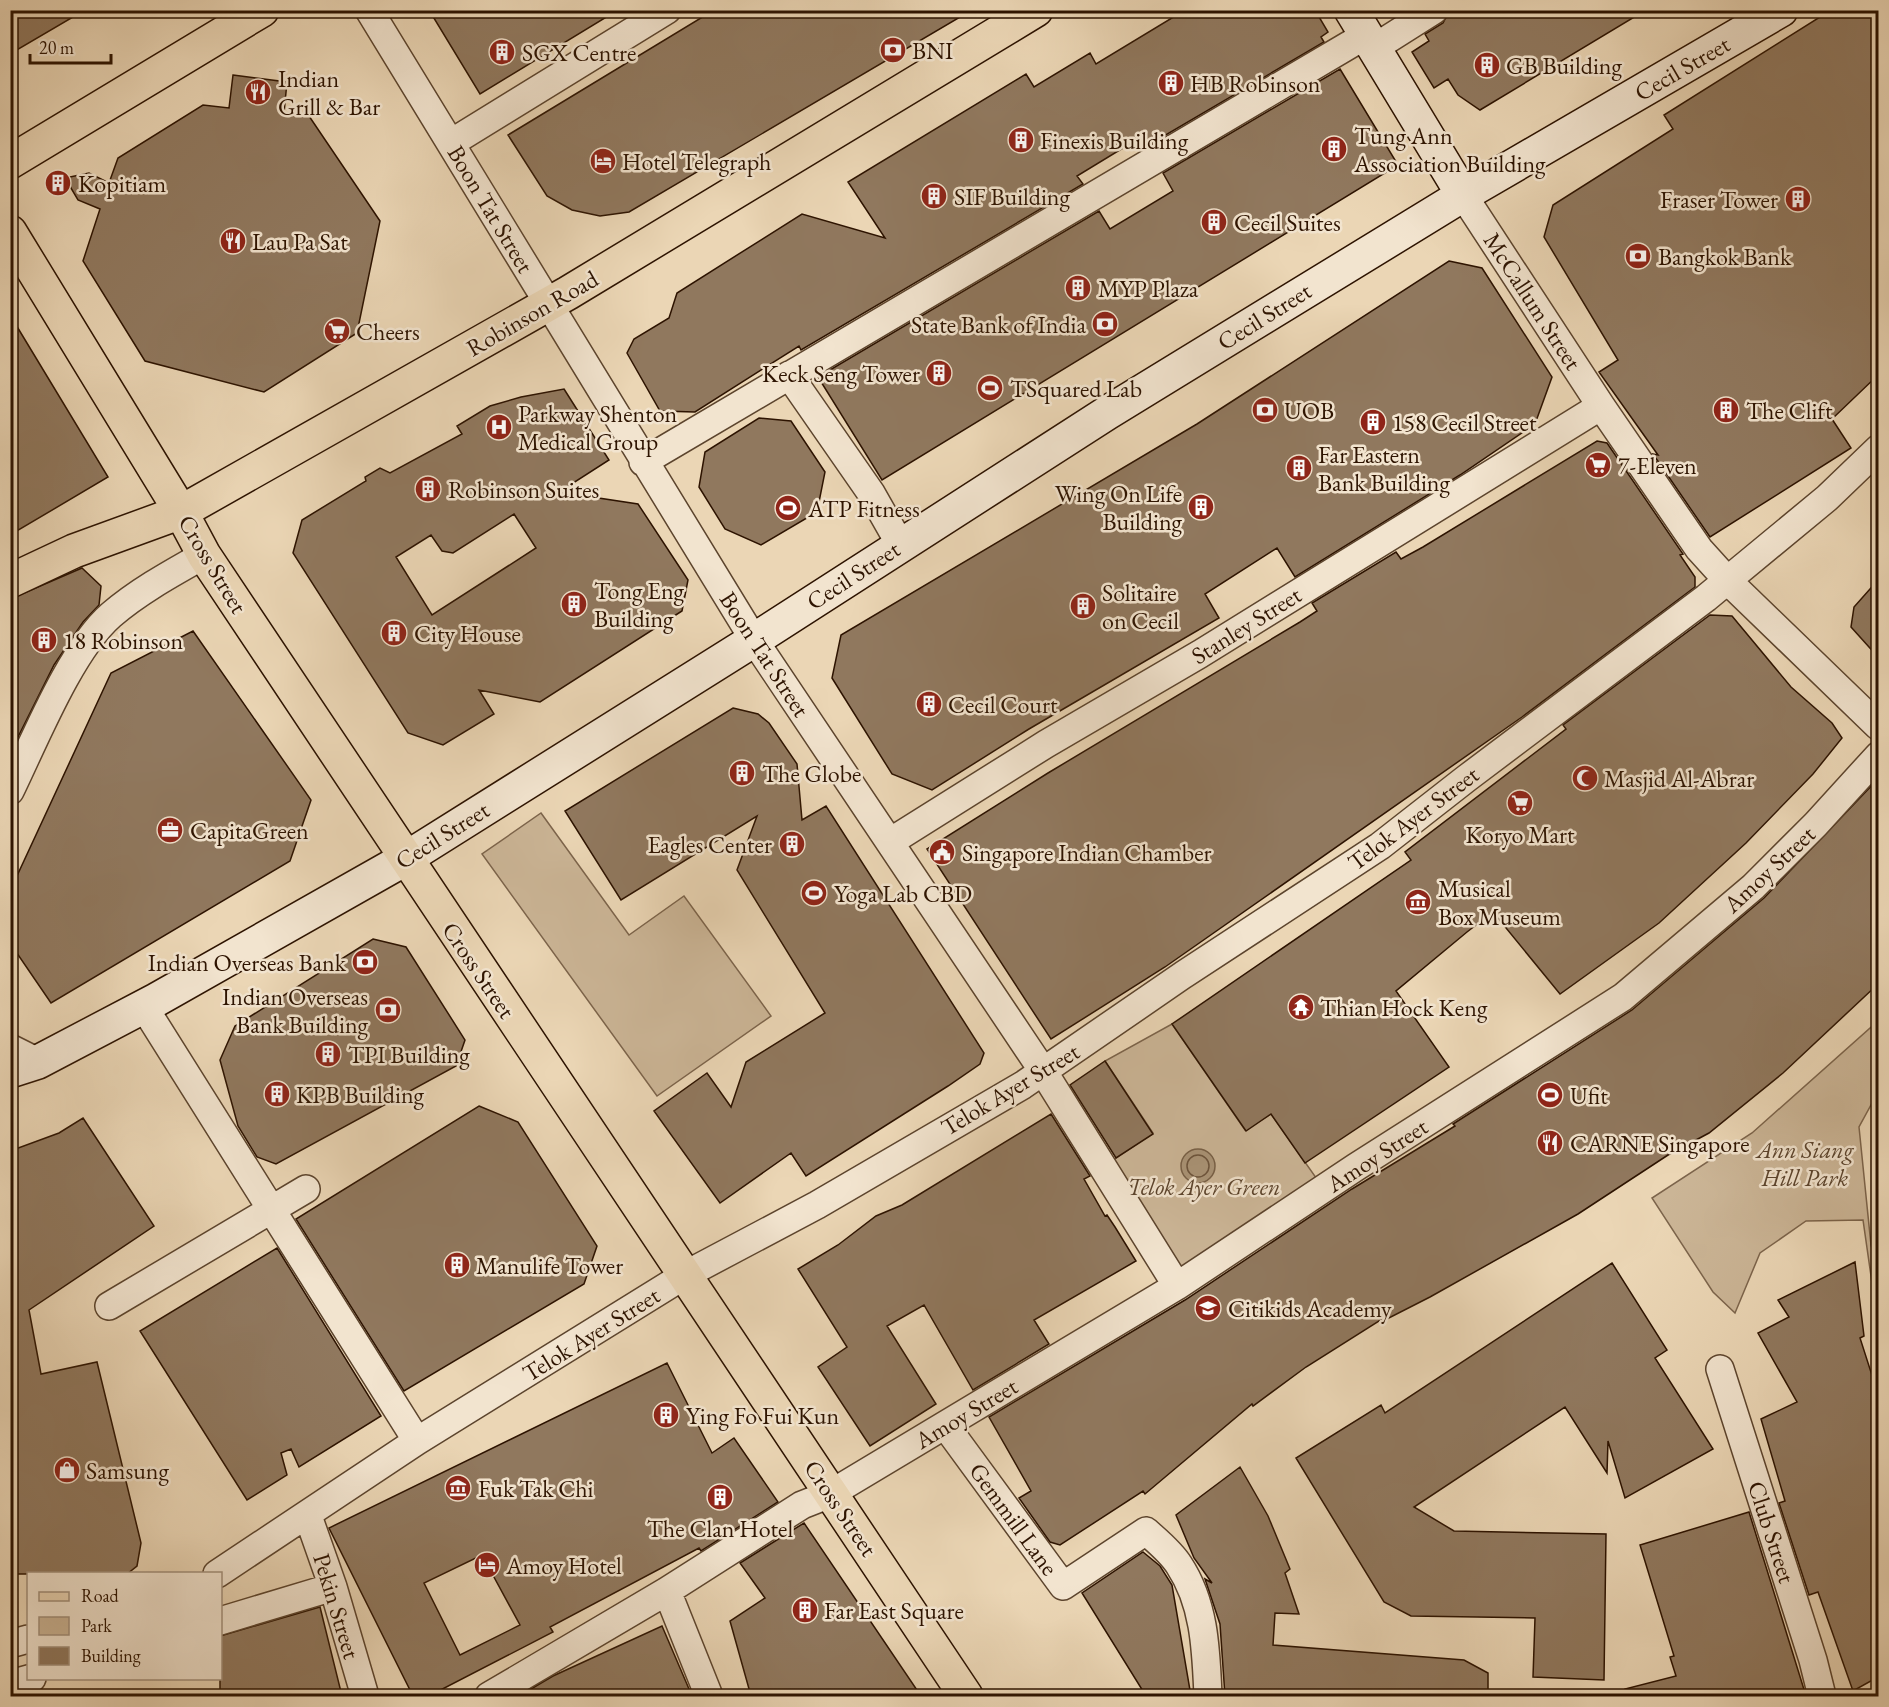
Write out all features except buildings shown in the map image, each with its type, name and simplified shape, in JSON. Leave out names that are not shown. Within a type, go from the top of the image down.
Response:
[{"type":"main road","points":[[10,162],[262,10]]},
{"type":"main road","name":"Robinson Road","points":[[10,581],[74,551],[181,512],[548,304],[1036,10]]},
{"type":"main road","name":"Cecil Street","points":[[20,1060],[144,1007],[405,859],[754,640],[1097,419],[1463,195],[1781,10]]},
{"type":"main road","name":"McCallum Street","points":[[1364,31],[1463,195]]},
{"type":"main road","name":"Cross Street","points":[[10,232],[181,512],[204,555],[966,1696]]},
{"type":"street","name":"Boon Tat Street","points":[[369,10],[643,462],[754,640],[1043,1071],[1178,1286]]},
{"type":"street","points":[[451,143],[667,10]]},
{"type":"street","points":[[643,462],[1364,31],[1434,10]]},
{"type":"street","name":"McCallum Street","points":[[1463,195],[1601,406],[1699,549],[1736,588]]},
{"type":"street","points":[[789,375],[871,493],[900,544]]},
{"type":"street","name":"Stanley Street","points":[[890,842],[1046,744],[1200,654],[1601,406]]},
{"type":"street","name":"Telok Ayer Street","points":[[220,1572],[308,1516],[417,1441],[685,1275],[817,1205],[1043,1071],[1130,1014],[1183,975],[1380,846],[1736,588],[1766,549],[1878,449]]},
{"type":"street","points":[[10,791],[51,706],[79,656],[109,617],[147,589],[204,555]]},
{"type":"street","points":[[1736,588],[1878,726]]},
{"type":"street","name":"Amoy Street","points":[[667,1591],[802,1505],[830,1494],[1178,1286],[1356,1167],[1623,997],[1753,887],[1816,824],[1878,756]]},
{"type":"street","points":[[144,1007],[417,1441]]},
{"type":"street","points":[[109,1306],[306,1189]]},
{"type":"street","name":"Club Street","points":[[1720,1369],[1813,1660],[1822,1696]]},
{"type":"street","name":"Gemmill Lane","points":[[945,1425],[1063,1586],[1146,1531],[1179,1564],[1199,1606],[1205,1642],[1209,1696]]},
{"type":"street","name":"Pekin Street","points":[[308,1516],[333,1587],[365,1696]]},
{"type":"street","points":[[222,1620],[333,1587]]},
{"type":"street","points":[[489,1696],[667,1591],[709,1696]]},
{"type":"street","points":[[10,1644],[27,1639]]},
{"type":"street","points":[[10,1684],[27,1679]]},
{"type":"green space","points":[[541,813],[629,935],[684,896],[771,1016],[657,1096],[482,854]]},
{"type":"green space","name":"Ann Siang Hill Park","points":[[1878,1021],[1878,1092],[1859,1127],[1871,1245],[1878,1272],[1878,1325],[1863,1220],[1806,1221],[1760,1253],[1735,1313],[1713,1292],[1652,1198],[1752,1133]]},
{"type":"green space","name":"Telok Ayer Green","points":[[1172,1024],[1245,1130],[1271,1114],[1324,1189],[1177,1286],[1112,1161],[1153,1133],[1105,1061]]},
{"type":"water","points":[[1198,1149],[1210,1154],[1215,1166],[1210,1178],[1198,1183],[1186,1178],[1181,1166],[1186,1154]]},
{"type":"place","name":"BNI","points":[[893,50]]},
{"type":"place","name":"SGX Centre","points":[[502,52]]},
{"type":"place","name":"GB Building","points":[[1487,65]]},
{"type":"place","name":"HB Robinson","points":[[1171,83]]},
{"type":"place","name":"Indian Grill & Bar","points":[[258,92]]},
{"type":"place","name":"Finexis Building","points":[[1021,140]]},
{"type":"place","name":"Tung Ann Association Building","points":[[1334,149]]},
{"type":"place","name":"Hotel Telegraph","points":[[603,161]]},
{"type":"place","name":"Kopitiam","points":[[58,183]]},
{"type":"place","name":"SIF Building","points":[[934,196]]},
{"type":"place","name":"Fraser Tower","points":[[1798,199]]},
{"type":"place","name":"Cecil Suites","points":[[1214,222]]},
{"type":"place","name":"Lau Pa Sat","points":[[233,241]]},
{"type":"place","name":"Bangkok Bank","points":[[1638,256]]},
{"type":"place","name":"MYP Plaza","points":[[1078,288]]},
{"type":"place","name":"State Bank of India","points":[[1105,324]]},
{"type":"place","name":"Cheers","points":[[337,331]]},
{"type":"place","name":"Keck Seng Tower","points":[[939,373]]},
{"type":"place","name":"TSquared Lab","points":[[990,388]]},
{"type":"place","name":"UOB","points":[[1265,410]]},
{"type":"place","name":"The Clift","points":[[1726,410]]},
{"type":"place","name":"158 Cecil Street","points":[[1373,422]]},
{"type":"place","name":"Parkway Shenton Medical Group","points":[[499,427]]},
{"type":"place","name":"7-Eleven","points":[[1598,465]]},
{"type":"place","name":"Far Eastern Bank Building","points":[[1299,468]]},
{"type":"place","name":"Robinson Suites","points":[[428,489]]},
{"type":"place","name":"Wing On Life Building","points":[[1201,507]]},
{"type":"place","name":"ATP Fitness","points":[[788,508]]},
{"type":"place","name":"Tong Eng Building","points":[[574,604]]},
{"type":"place","name":"Solitaire on Cecil","points":[[1083,606]]},
{"type":"place","name":"City House","points":[[394,633]]},
{"type":"place","name":"18 Robinson","points":[[44,640]]},
{"type":"place","name":"Cecil Court","points":[[929,704]]},
{"type":"place","name":"The Globe","points":[[742,773]]},
{"type":"place","name":"Masjid Al-Abrar","points":[[1585,778]]},
{"type":"place","name":"Koryo Mart","points":[[1520,803]]},
{"type":"place","name":"CapitaGreen","points":[[170,830]]},
{"type":"place","name":"Eagles Center","points":[[792,844]]},
{"type":"place","name":"Singapore Indian Chamber","points":[[942,852]]},
{"type":"place","name":"Yoga Lab CBD","points":[[814,893]]},
{"type":"place","name":"Musical Box Museum","points":[[1418,902]]},
{"type":"place","name":"Indian Overseas Bank","points":[[365,962]]},
{"type":"place","name":"Thian Hock Keng","points":[[1301,1007]]},
{"type":"place","name":"Indian Overseas Bank Building","points":[[388,1010]]},
{"type":"place","name":"TPI Building","points":[[328,1054]]},
{"type":"place","name":"KPB Building","points":[[277,1094]]},
{"type":"place","name":"Ufit","points":[[1550,1095]]},
{"type":"place","name":"CARNE Singapore","points":[[1550,1143]]},
{"type":"place","name":"Manulife Tower","points":[[457,1265]]},
{"type":"place","name":"Citikids Academy","points":[[1208,1308]]},
{"type":"place","name":"Ying Fo Fui Kun","points":[[666,1415]]},
{"type":"place","name":"Samsung","points":[[67,1470]]},
{"type":"place","name":"Fuk Tak Chi","points":[[458,1488]]},
{"type":"place","name":"The Clan Hotel","points":[[720,1497]]},
{"type":"place","name":"Amoy Hotel","points":[[487,1565]]},
{"type":"place","name":"Far East Square","points":[[805,1610]]}]
